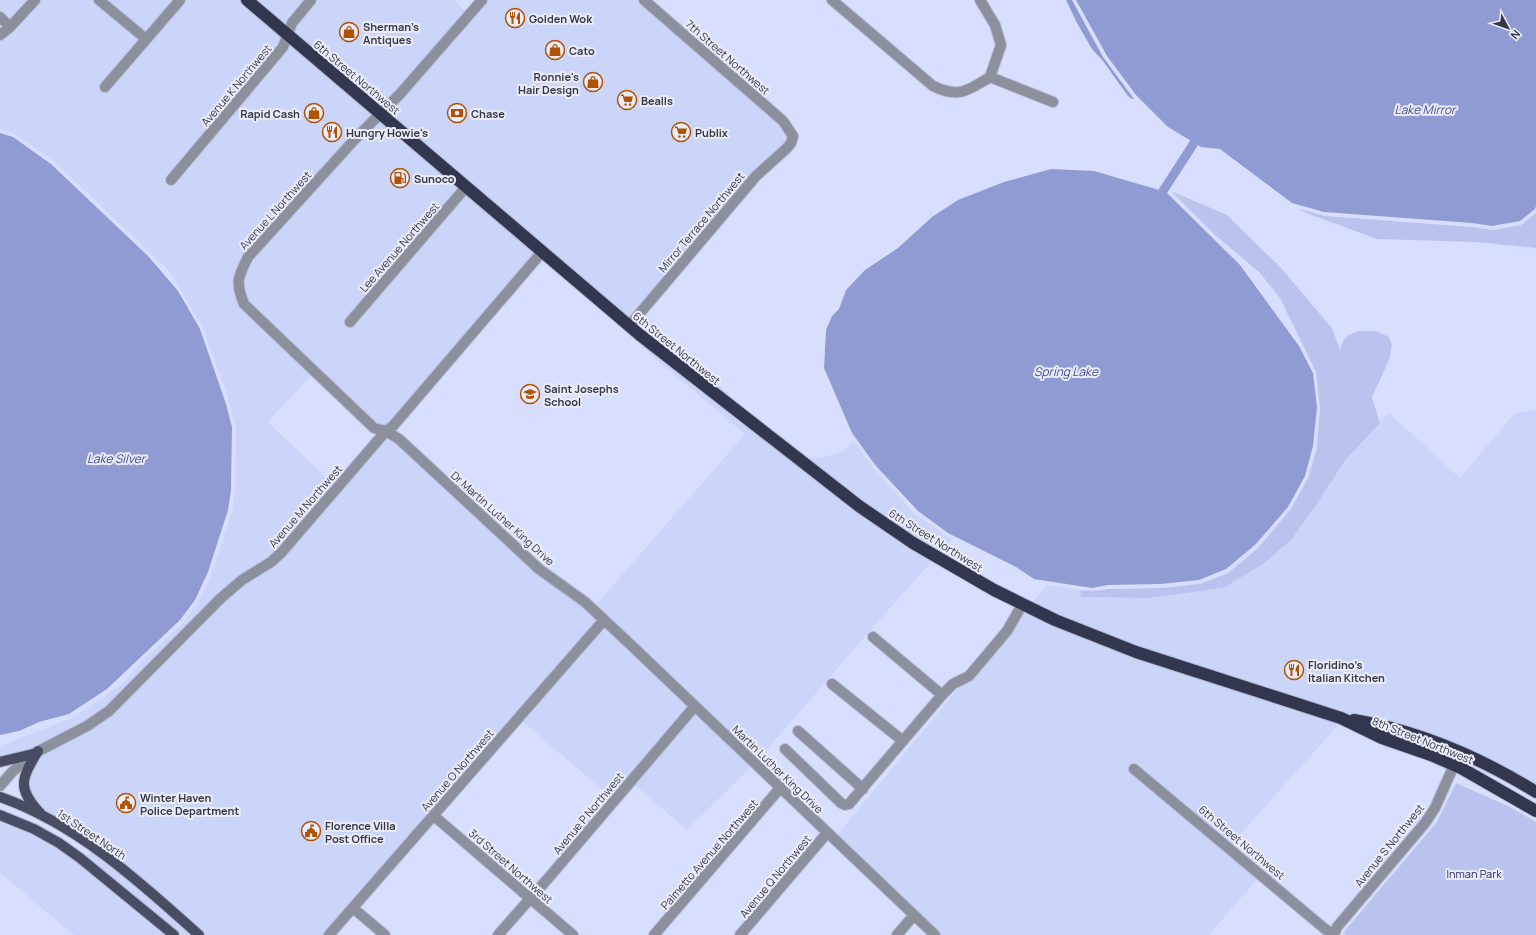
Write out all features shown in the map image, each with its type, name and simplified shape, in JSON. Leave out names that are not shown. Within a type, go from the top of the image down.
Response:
[{"type":"highway","name":"6th Street Northwest","points":[[247,0],[629,326],[721,399],[883,523],[968,576],[1022,605],[1091,635],[1136,652]]},
{"type":"highway","name":"8th Street Northwest","points":[[1136,652],[1341,718],[1386,726],[1481,762],[1532,790]]},
{"type":"highway","name":"8th Street Northwest","points":[[1341,718],[1382,738],[1458,766],[1536,811]]},
{"type":"highway","points":[[1458,766],[1514,788],[1532,790]]},
{"type":"main road","points":[[0,762],[35,752]]},
{"type":"main road","points":[[35,752],[27,769],[23,788],[29,800],[41,815]]},
{"type":"main road","name":"1st Street North","points":[[0,797],[41,815],[68,830],[112,859],[199,935]]},
{"type":"main road","points":[[0,815],[34,829],[59,843],[80,858],[174,935]]},
{"type":"main road","points":[[80,858],[90,845]]},
{"type":"street","points":[[0,35],[10,27],[35,0]]},
{"type":"street","points":[[99,0],[146,39]]},
{"type":"street","points":[[105,87],[180,0]]},
{"type":"street","name":"Avenue K Northwest","points":[[171,180],[283,48],[292,23],[311,0]]},
{"type":"street","name":"Avenue L Northwest","points":[[386,431],[374,428],[244,304],[239,293],[238,277],[248,257],[356,138],[400,94],[482,0]]},
{"type":"street","name":"7th Street Northwest","points":[[644,0],[783,121],[793,136]]},
{"type":"street","points":[[832,0],[933,86],[953,92],[966,91],[990,76],[1001,45],[995,25],[980,0]]},
{"type":"street","points":[[0,17],[10,27]]},
{"type":"street","points":[[990,76],[1053,102]]},
{"type":"street","name":"Mirror Terrace Northwest","points":[[629,326],[756,176],[791,144],[793,136]]},
{"type":"street","name":"Lee Avenue Northwest","points":[[350,322],[466,187]]},
{"type":"street","name":"Avenue M Northwest","points":[[0,786],[12,772],[35,752],[87,726],[109,711],[221,598],[242,580],[271,562],[281,553],[386,431],[393,426],[542,252]]},
{"type":"street","name":"Dr Martin Luther King Drive","points":[[386,431],[399,439],[539,569],[584,602],[604,620]]},
{"type":"street","points":[[785,749],[841,803],[845,805],[849,804],[942,695],[953,684],[969,676],[1007,631],[1022,605]]},
{"type":"street","name":"Martin Luther King Drive","points":[[604,620],[935,935]]},
{"type":"street","name":"Avenue O Northwest","points":[[329,935],[604,620]]},
{"type":"street","points":[[873,638],[942,695]]},
{"type":"street","points":[[832,684],[903,741]]},
{"type":"street","name":"Avenue P Northwest","points":[[498,935],[695,706]]},
{"type":"street","points":[[798,731],[863,789]]},
{"type":"street","name":"Avenue S Northwest","points":[[1334,935],[1337,927],[1425,823],[1458,766]]},
{"type":"street","name":"6th Street Northwest","points":[[1134,769],[1334,935]]},
{"type":"street","name":"Palmetto Avenue Northwest","points":[[654,935],[781,787]]},
{"type":"street","name":"3rd Street Northwest","points":[[434,816],[573,935]]},
{"type":"street","name":"Avenue Q Northwest","points":[[740,935],[827,833]]},
{"type":"street","points":[[353,908],[385,935]]},
{"type":"street","points":[[897,935],[914,915]]},
{"type":"shaded area","points":[[0,0],[28,0],[10,21],[0,11]]},
{"type":"shaded area","points":[[41,0],[93,0],[140,40],[98,87],[105,94],[186,0],[240,0],[283,37],[279,45],[260,68],[164,180],[171,186],[268,75],[287,50],[290,43],[373,114],[352,135],[244,254],[233,277],[235,293],[239,305],[312,375],[270,419],[270,424],[331,482],[335,484],[277,550],[268,558],[239,576],[218,594],[105,708],[84,722],[37,746],[36,745],[31,749],[0,757],[0,746],[71,718],[122,684],[144,659],[183,623],[198,602],[212,573],[232,512],[235,491],[236,427],[226,392],[203,328],[170,272],[54,161],[15,134],[0,129],[0,40],[11,34]]},
{"type":"shaded area","points":[[106,0],[174,0],[145,33]]},
{"type":"shaded area","points":[[253,0],[304,0],[288,20],[286,28]]},
{"type":"shaded area","points":[[317,0],[454,0],[466,12],[397,91],[380,108],[294,34],[296,25]]},
{"type":"shaded area","points":[[489,0],[637,0],[780,124],[788,136],[787,141],[626,319],[387,114],[404,97]]},
{"type":"shaded area","points":[[381,120],[460,187],[366,295],[344,323],[351,329],[467,194],[535,252],[389,423],[383,426],[376,424],[247,302],[244,293],[243,278],[252,260],[359,142]]},
{"type":"shaded area","points":[[596,304],[933,560],[758,760],[595,606],[745,434],[656,359]]},
{"type":"shaded area","points":[[644,314],[754,419],[634,325]]},
{"type":"shaded area","points":[[1536,409],[1536,787],[1530,782],[1387,722],[1342,714],[1137,647],[1031,604],[1047,585],[1081,590],[1080,597],[1149,598],[1223,588],[1292,539],[1346,459],[1389,413],[1460,478],[1514,414]]},
{"type":"shaded area","points":[[388,437],[397,442],[598,620],[323,935],[205,935],[114,856],[70,826],[44,811],[35,802],[28,788],[32,771],[41,755],[90,730],[112,715],[224,601],[245,584],[274,566],[284,557]]},
{"type":"shaded area","points":[[853,440],[873,468],[915,514],[952,540],[939,554],[886,520],[808,459],[821,458],[844,451]]},
{"type":"shaded area","points":[[1025,611],[1336,721],[1361,733],[1338,725],[1231,845],[1134,762],[1128,769],[1258,878],[1209,935],[942,935],[837,835],[960,686],[973,679]]},
{"type":"shaded area","points":[[605,627],[689,706],[611,797],[522,721]]},
{"type":"shaded area","points":[[696,712],[752,766],[687,830],[636,786],[620,804],[619,803]]},
{"type":"shaded area","points":[[0,819],[32,833],[57,847],[77,861],[167,935],[74,935],[0,873]]},
{"type":"shaded area","points":[[91,851],[109,863],[192,935],[180,935],[86,857]]},
{"type":"green space","points":[[1171,191],[1227,215],[1281,268],[1332,328],[1340,350],[1343,341],[1347,336],[1359,331],[1376,331],[1389,337],[1392,345],[1389,360],[1372,397],[1380,423],[1346,459],[1292,539],[1263,564],[1223,588],[1149,598],[1080,597],[1081,590],[1092,591],[1109,589],[1162,588],[1200,584],[1228,573],[1258,548],[1291,509],[1308,478],[1317,448],[1320,408],[1316,372],[1280,298],[1259,272],[1215,235]]},
{"type":"green space","points":[[1296,208],[1325,216],[1472,227],[1493,230],[1521,225],[1536,213],[1536,248],[1475,242],[1377,239]]},
{"type":"green space","name":"Inman Park","points":[[1456,783],[1510,807],[1536,822],[1536,935],[1346,935],[1343,933],[1437,822]]},
{"type":"water","points":[[1066,0],[1072,0],[1103,57],[1134,99],[1128,96],[1103,61],[1092,49]]},
{"type":"water","name":"Lake Mirror","points":[[1076,0],[1536,0],[1535,209],[1520,221],[1492,226],[1472,223],[1324,212],[1292,203],[1220,149],[1201,147],[1168,127],[1136,95],[1107,56]]},
{"type":"water","name":"Lake Silver","points":[[0,133],[13,137],[51,164],[148,256],[178,291],[200,329],[226,404],[232,427],[231,490],[228,510],[208,572],[195,600],[180,620],[107,689],[69,714],[39,722],[19,731],[0,735]]},
{"type":"water","name":"Spring Lake","points":[[1051,169],[1094,171],[1166,192],[1240,265],[1299,346],[1313,373],[1317,407],[1313,446],[1305,476],[1288,507],[1255,545],[1226,569],[1199,580],[1161,584],[1108,585],[1092,588],[1034,579],[1016,567],[948,533],[918,511],[876,466],[852,433],[824,368],[826,330],[832,316],[839,309],[846,290],[865,270],[898,248],[932,217],[958,200],[1004,182]]},
{"type":"waterway","points":[[1163,191],[1194,143]]},
{"type":"place","name":"Golden Wok","points":[[515,18]]},
{"type":"place","name":"Sherman’s Antiques","points":[[349,32]]},
{"type":"place","name":"Cato","points":[[555,50]]},
{"type":"place","name":"Ronnie's Hair Design","points":[[593,82]]},
{"type":"place","name":"Bealls","points":[[627,100]]},
{"type":"place","name":"Rapid Cash","points":[[314,113]]},
{"type":"place","name":"Chase","points":[[457,113]]},
{"type":"place","name":"Hungry Howie's","points":[[332,132]]},
{"type":"place","name":"Publix","points":[[681,132]]},
{"type":"place","name":"Sunoco","points":[[400,178]]},
{"type":"place","name":"Saint Josephs School","points":[[530,394]]},
{"type":"place","name":"Floridino’s Italian Kitchen","points":[[1294,670]]},
{"type":"place","name":"Winter Haven Police Department","points":[[126,803]]},
{"type":"place","name":"Florence Villa Post Office","points":[[311,831]]}]
